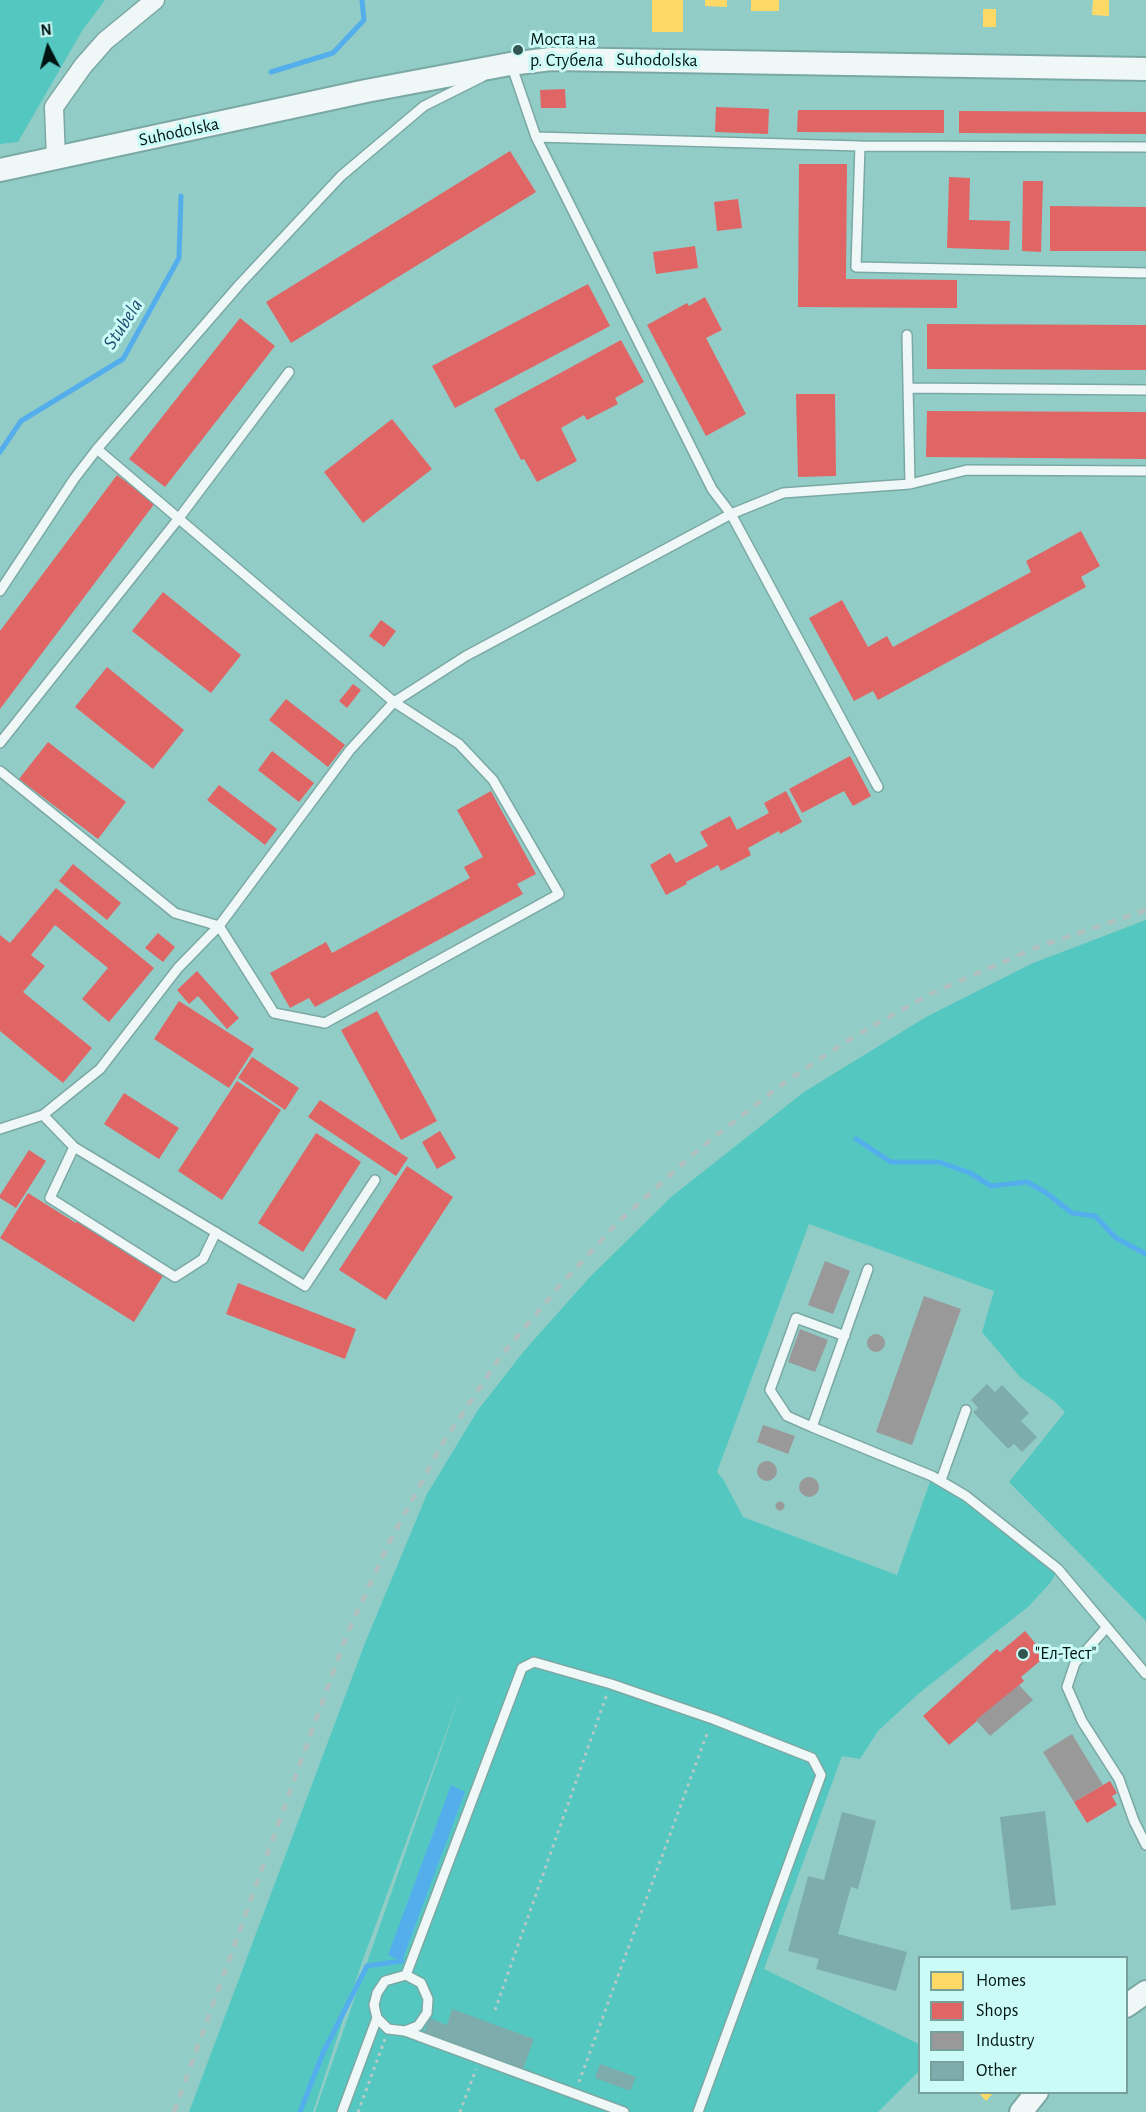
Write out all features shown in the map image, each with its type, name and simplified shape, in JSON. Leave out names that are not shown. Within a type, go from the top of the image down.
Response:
[{"type":"street","points":[[56,159],[54,107],[83,66],[105,41],[155,0]]},
{"type":"street","name":"Suhodolska","points":[[0,170],[366,91],[551,58],[1146,69]]},
{"type":"street","points":[[1128,2005],[1146,1992]]},
{"type":"street","points":[[1021,2112],[1035,2094]]},
{"type":"lane","points":[[0,591],[74,479],[97,449],[233,292],[341,176],[424,106],[510,64],[536,136],[712,489],[731,514],[878,787]]},
{"type":"lane","points":[[536,136],[860,146],[1146,147]]},
{"type":"lane","points":[[860,146],[856,267],[1146,273]]},
{"type":"lane","points":[[908,335],[910,484]]},
{"type":"lane","points":[[0,743],[179,518],[289,372]]},
{"type":"lane","points":[[909,388],[1146,390]]},
{"type":"lane","points":[[0,771],[175,913],[219,926],[274,1013],[325,1023],[559,894],[493,780],[459,744],[394,702],[97,449]]},
{"type":"lane","points":[[0,1129],[43,1115],[100,1069],[178,968],[219,926],[350,750],[394,702],[466,656],[731,514],[783,494],[910,484],[967,470],[1146,471]]},
{"type":"lane","points":[[43,1115],[74,1147],[304,1286],[375,1180]]},
{"type":"lane","points":[[74,1147],[50,1198],[175,1276],[202,1259],[216,1232]]},
{"type":"lane","points":[[812,1427],[868,1269]]},
{"type":"lane","points":[[845,1336],[796,1318],[770,1390],[787,1416],[941,1480],[966,1496],[1058,1569],[1146,1674]]},
{"type":"lane","points":[[941,1480],[966,1410]]},
{"type":"lane","points":[[1107,1627],[1074,1663],[1067,1687],[1082,1721],[1119,1779],[1134,1821],[1146,1845]]},
{"type":"lane","points":[[406,1975],[522,1668],[534,1662],[611,1684],[713,1719],[812,1758],[821,1775],[698,2112]]},
{"type":"lane","points":[[405,2031],[417,2026],[422,2020],[427,2013],[428,1999],[421,1983],[406,1975],[385,1981],[377,1993],[374,2005],[377,2018],[388,2029],[405,2031],[624,2112]]},
{"type":"lane","points":[[342,2112],[377,2018]]},
{"type":"path","points":[[495,2010],[611,1684]]},
{"type":"path","points":[[574,2094],[713,1719]]},
{"type":"path","points":[[358,2112],[388,2029]]},
{"type":"path","points":[[460,2112],[479,2059]]},
{"type":"shaded area","points":[[0,0],[105,0],[82,31],[18,142],[0,144]]},
{"type":"shaded area","points":[[1146,920],[1146,1621],[1009,1482],[1065,1412],[1054,1401],[1020,1377],[982,1332],[994,1291],[809,1224],[717,1472],[743,1517],[897,1575],[932,1476],[1058,1569],[1051,1582],[1029,1606],[917,1695],[878,1731],[860,1759],[842,1756],[764,1969],[918,2044],[918,2072],[878,2112],[315,2112],[464,1684],[361,1965],[313,2112],[189,2112],[365,1643],[427,1494],[478,1410],[524,1351],[589,1278],[671,1197],[804,1092],[926,1017],[1033,963]]},
{"type":"shaded area","points":[[451,1785],[465,1792],[402,1961],[388,1955]]},
{"type":"building: Homes","points":[[652,0],[683,0],[683,32],[652,32]]},
{"type":"building: Homes","points":[[705,0],[727,0],[727,7],[705,6]]},
{"type":"building: Homes","points":[[751,0],[779,0],[779,11],[751,11]]},
{"type":"building: Homes","points":[[1093,0],[1109,0],[1109,16],[1092,15]]},
{"type":"building: Homes","points":[[983,9],[996,9],[996,27],[983,27]]},
{"type":"building: Homes","points":[[980,2094],[992,2094],[986,2101]]},
{"type":"building: Shops","points":[[565,89],[566,108],[541,108],[540,90]]},
{"type":"building: Shops","points":[[716,107],[769,109],[768,134],[715,132]]},
{"type":"building: Shops","points":[[798,110],[944,110],[944,133],[797,132]]},
{"type":"building: Shops","points":[[959,111],[1146,112],[1146,134],[959,133]]},
{"type":"building: Shops","points":[[510,151],[536,192],[291,343],[266,302]]},
{"type":"building: Shops","points":[[799,164],[847,164],[846,279],[957,280],[957,308],[798,307]]},
{"type":"building: Shops","points":[[949,177],[970,178],[969,220],[1010,221],[1009,250],[947,248]]},
{"type":"building: Shops","points":[[1023,181],[1043,181],[1041,252],[1022,251]]},
{"type":"building: Shops","points":[[738,199],[742,228],[717,231],[714,202]]},
{"type":"building: Shops","points":[[1050,206],[1146,207],[1146,251],[1050,251]]},
{"type":"building: Shops","points":[[695,246],[698,268],[656,274],[653,252]]},
{"type":"building: Shops","points":[[588,284],[610,326],[455,408],[432,366]]},
{"type":"building: Shops","points":[[705,297],[722,330],[706,338],[746,414],[706,436],[647,325],[687,303],[689,306]]},
{"type":"building: Shops","points":[[240,318],[275,346],[165,487],[129,459]]},
{"type":"building: Shops","points":[[927,324],[1146,325],[1146,370],[927,369]]},
{"type":"building: Shops","points":[[621,340],[644,382],[615,398],[618,404],[587,420],[584,415],[561,428],[577,461],[537,482],[524,459],[521,460],[494,409]]},
{"type":"building: Shops","points":[[796,394],[835,394],[836,476],[798,477]]},
{"type":"building: Shops","points":[[927,411],[1146,412],[1146,459],[926,457]]},
{"type":"building: Shops","points":[[392,419],[432,469],[363,523],[324,472]]},
{"type":"building: Shops","points":[[117,475],[155,503],[0,709],[0,631]]},
{"type":"building: Shops","points":[[1081,531],[1100,566],[1081,577],[1086,587],[878,700],[873,691],[854,701],[809,618],[842,600],[868,647],[887,636],[893,647],[1031,572],[1026,561]]},
{"type":"building: Shops","points":[[163,592],[241,655],[211,693],[132,631]]},
{"type":"building: Shops","points":[[381,620],[396,631],[384,647],[369,636]]},
{"type":"building: Shops","points":[[107,667],[184,730],[153,769],[75,707]]},
{"type":"building: Shops","points":[[353,684],[361,690],[347,708],[339,701]]},
{"type":"building: Shops","points":[[286,699],[345,745],[328,767],[269,720]]},
{"type":"building: Shops","points":[[48,742],[126,802],[98,839],[19,779]]},
{"type":"building: Shops","points":[[272,751],[314,783],[299,802],[258,770]]},
{"type":"building: Shops","points":[[850,756],[871,796],[853,806],[844,791],[802,813],[789,789]]},
{"type":"building: Shops","points":[[219,785],[277,829],[265,845],[207,800]]},
{"type":"building: Shops","points":[[491,791],[536,874],[517,884],[523,894],[315,1007],[309,998],[290,1008],[270,973],[326,942],[332,953],[470,878],[464,867],[483,857],[457,810]]},
{"type":"building: Shops","points":[[786,791],[802,822],[780,834],[779,831],[748,848],[751,855],[721,871],[718,865],[666,895],[650,865],[670,853],[676,863],[708,846],[700,832],[730,816],[737,830],[769,813],[764,803]]},
{"type":"building: Shops","points":[[73,864],[121,903],[107,920],[59,881]]},
{"type":"building: Shops","points":[[56,888],[154,968],[109,1022],[82,999],[108,968],[55,925],[31,955],[45,966],[23,992],[92,1048],[63,1083],[0,1031],[0,935],[10,943]]},
{"type":"building: Shops","points":[[158,933],[175,947],[163,962],[145,948]]},
{"type":"building: Shops","points":[[197,971],[239,1018],[227,1029],[198,996],[189,1004],[177,990]]},
{"type":"building: Shops","points":[[179,1001],[254,1049],[229,1088],[154,1039]]},
{"type":"building: Shops","points":[[377,1011],[437,1121],[401,1140],[341,1030]]},
{"type":"building: Shops","points":[[252,1057],[299,1088],[285,1110],[238,1078]]},
{"type":"building: Shops","points":[[237,1081],[281,1110],[222,1200],[178,1171]]},
{"type":"building: Shops","points":[[124,1093],[179,1128],[159,1159],[104,1124]]},
{"type":"building: Shops","points":[[320,1100],[408,1158],[396,1176],[308,1117]]},
{"type":"building: Shops","points":[[440,1131],[456,1158],[437,1169],[422,1142]]},
{"type":"building: Shops","points":[[316,1133],[361,1162],[303,1252],[258,1223]]},
{"type":"building: Shops","points":[[29,1150],[46,1161],[16,1208],[0,1198],[0,1195]]},
{"type":"building: Shops","points":[[407,1166],[453,1197],[386,1300],[339,1270]]},
{"type":"building: Shops","points":[[28,1193],[76,1223],[78,1220],[164,1274],[134,1322],[0,1238]]},
{"type":"building: Shops","points":[[238,1283],[356,1329],[345,1359],[226,1314]]},
{"type":"building: Shops","points":[[1025,1631],[1046,1656],[1021,1677],[1024,1681],[949,1745],[923,1716],[997,1649],[1000,1652]]},
{"type":"building: Shops","points":[[1110,1781],[1117,1793],[1112,1796],[1117,1805],[1087,1823],[1074,1802]]},
{"type":"building: Industry","points":[[825,1261],[850,1271],[833,1314],[808,1305]]},
{"type":"building: Industry","points":[[924,1296],[961,1309],[912,1445],[876,1432]]},
{"type":"building: Industry","points":[[800,1329],[828,1340],[815,1372],[788,1362]]},
{"type":"building: Industry","points":[[876,1334],[882,1337],[885,1343],[882,1349],[876,1352],[870,1349],[867,1343],[870,1337]]},
{"type":"building: Industry","points":[[763,1425],[795,1436],[788,1454],[757,1442]]},
{"type":"building: Industry","points":[[763,1461],[771,1461],[777,1467],[777,1475],[771,1481],[763,1481],[757,1475],[757,1467]]},
{"type":"building: Industry","points":[[805,1477],[813,1477],[819,1483],[819,1491],[813,1497],[805,1497],[799,1491],[799,1483]]},
{"type":"building: Industry","points":[[780,1501],[785,1506],[780,1511],[775,1506]]},
{"type":"building: Industry","points":[[1019,1685],[1033,1700],[990,1736],[976,1720]]},
{"type":"building: Industry","points":[[1072,1734],[1103,1785],[1074,1802],[1043,1752]]},
{"type":"building: Other","points":[[987,1384],[995,1392],[1002,1385],[1029,1413],[1021,1421],[1037,1437],[1022,1452],[1014,1444],[1008,1449],[973,1412],[978,1408],[971,1400]]},
{"type":"building: Other","points":[[1045,1811],[1056,1905],[1011,1910],[1000,1817]]},
{"type":"building: Other","points":[[842,1812],[876,1821],[858,1889],[851,1887],[838,1934],[907,1952],[896,1991],[816,1969],[819,1959],[788,1951],[808,1876],[824,1880]]},
{"type":"building: Other","points":[[452,2009],[534,2039],[523,2069],[424,2033],[429,2018],[447,2025]]},
{"type":"building: Other","points":[[600,2064],[636,2077],[630,2091],[595,2078]]},
{"type":"waterway","name":"Stubela","points":[[271,72],[333,53],[364,20],[362,0]]},
{"type":"waterway","name":"Stubela","points":[[0,452],[21,421],[123,359],[179,258],[181,196]]},
{"type":"waterway","points":[[856,1139],[891,1162],[939,1162],[970,1173],[991,1186],[1027,1182],[1045,1192],[1072,1213],[1095,1216],[1116,1238],[1146,1254]]},
{"type":"waterway","points":[[300,2112],[323,2053],[367,1966],[402,1961]]},
{"type":"railway","points":[[174,2112],[347,1634],[388,1545],[442,1444],[501,1356],[556,1290],[618,1222],[699,1149],[785,1082],[855,1036],[930,994],[1035,948],[1146,910]]},
{"type":"place","name":"Моста на р. Стубела","points":[[518,50]]},
{"type":"place","name":"\"Ел-Тест\"","points":[[1023,1654]]}]
